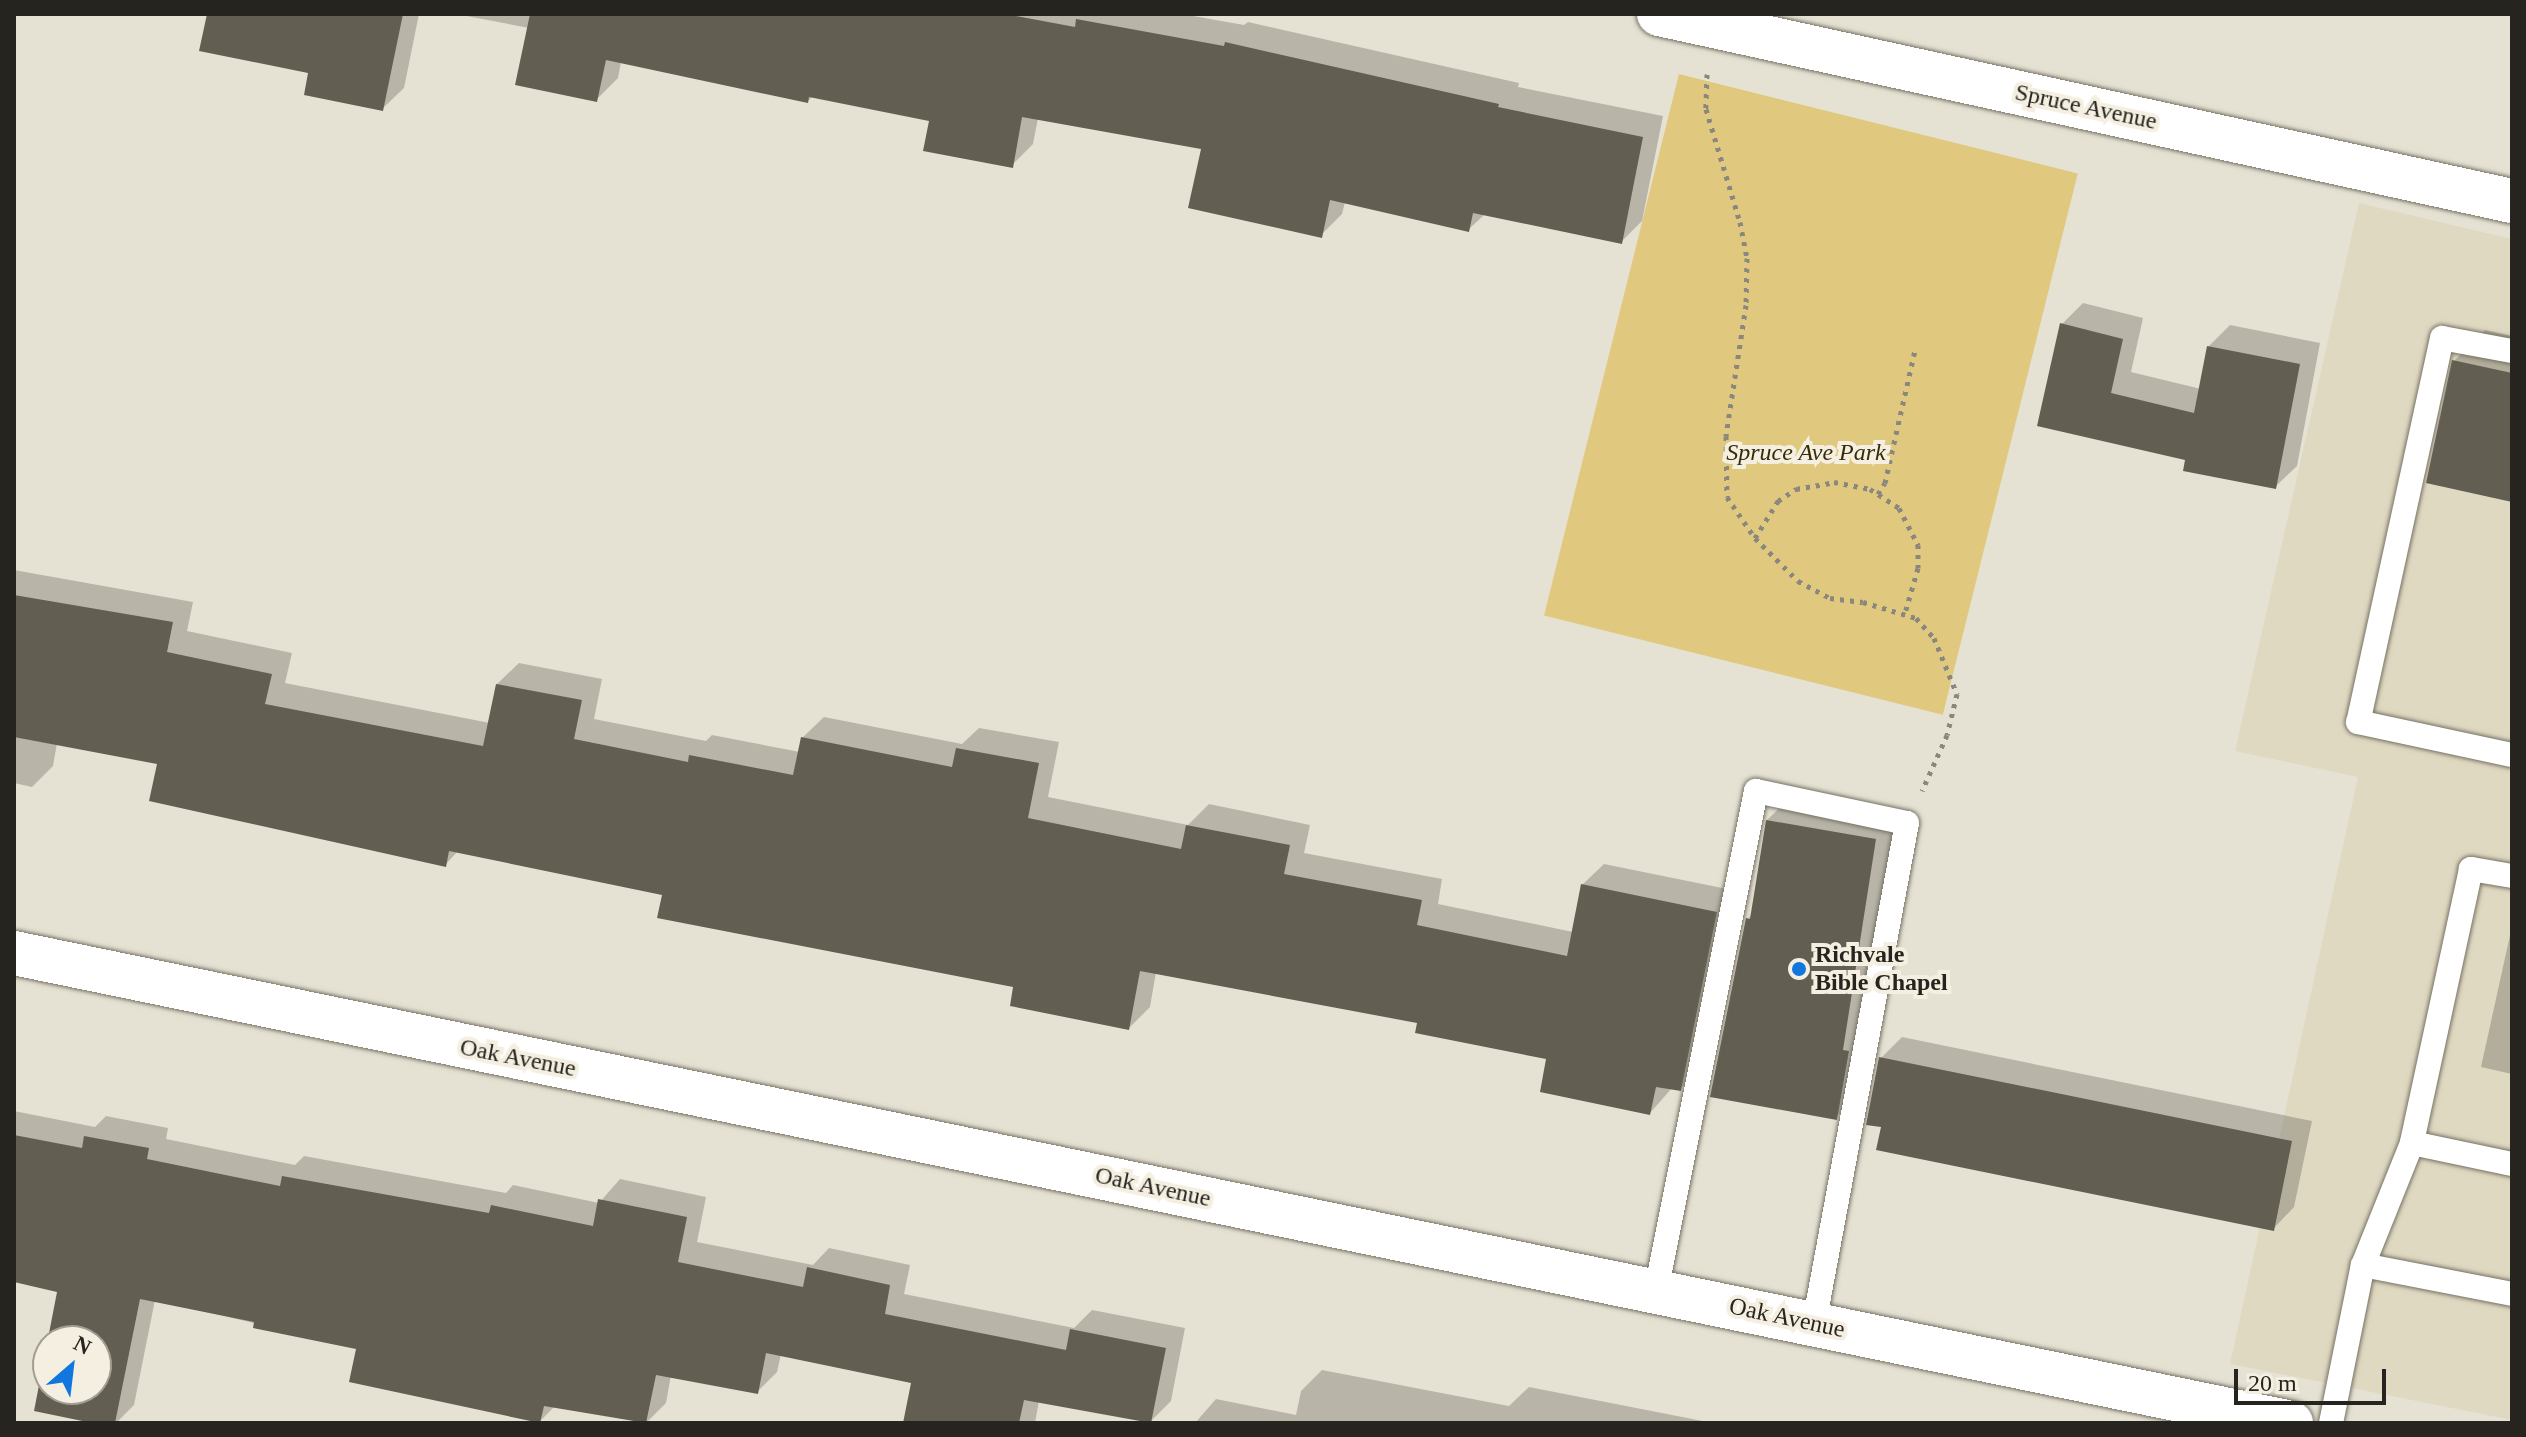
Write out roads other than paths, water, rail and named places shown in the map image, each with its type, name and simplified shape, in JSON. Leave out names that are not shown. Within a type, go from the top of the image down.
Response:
[{"type":"street","name":"Spruce Avenue","points":[[1659,14],[2512,201]]},
{"type":"street","name":"Oak Avenue","points":[[14,953],[2291,1423]]},
{"type":"lane","points":[[2512,351],[2442,338],[2358,722],[2512,755]]},
{"type":"lane","points":[[1656,1291],[1756,791],[1907,823],[1814,1324]]},
{"type":"lane","points":[[2331,1423],[2363,1265],[2412,1143],[2471,869],[2512,876]]},
{"type":"lane","points":[[2412,1143],[2512,1164]]},
{"type":"lane","points":[[2363,1265],[2512,1294]]},
{"type":"place","name":"Richvale Bible Chapel","points":[[1799,969]]},
{"type":"park label","name":"Spruce Ave Park","points":[[1806,453]]}]
